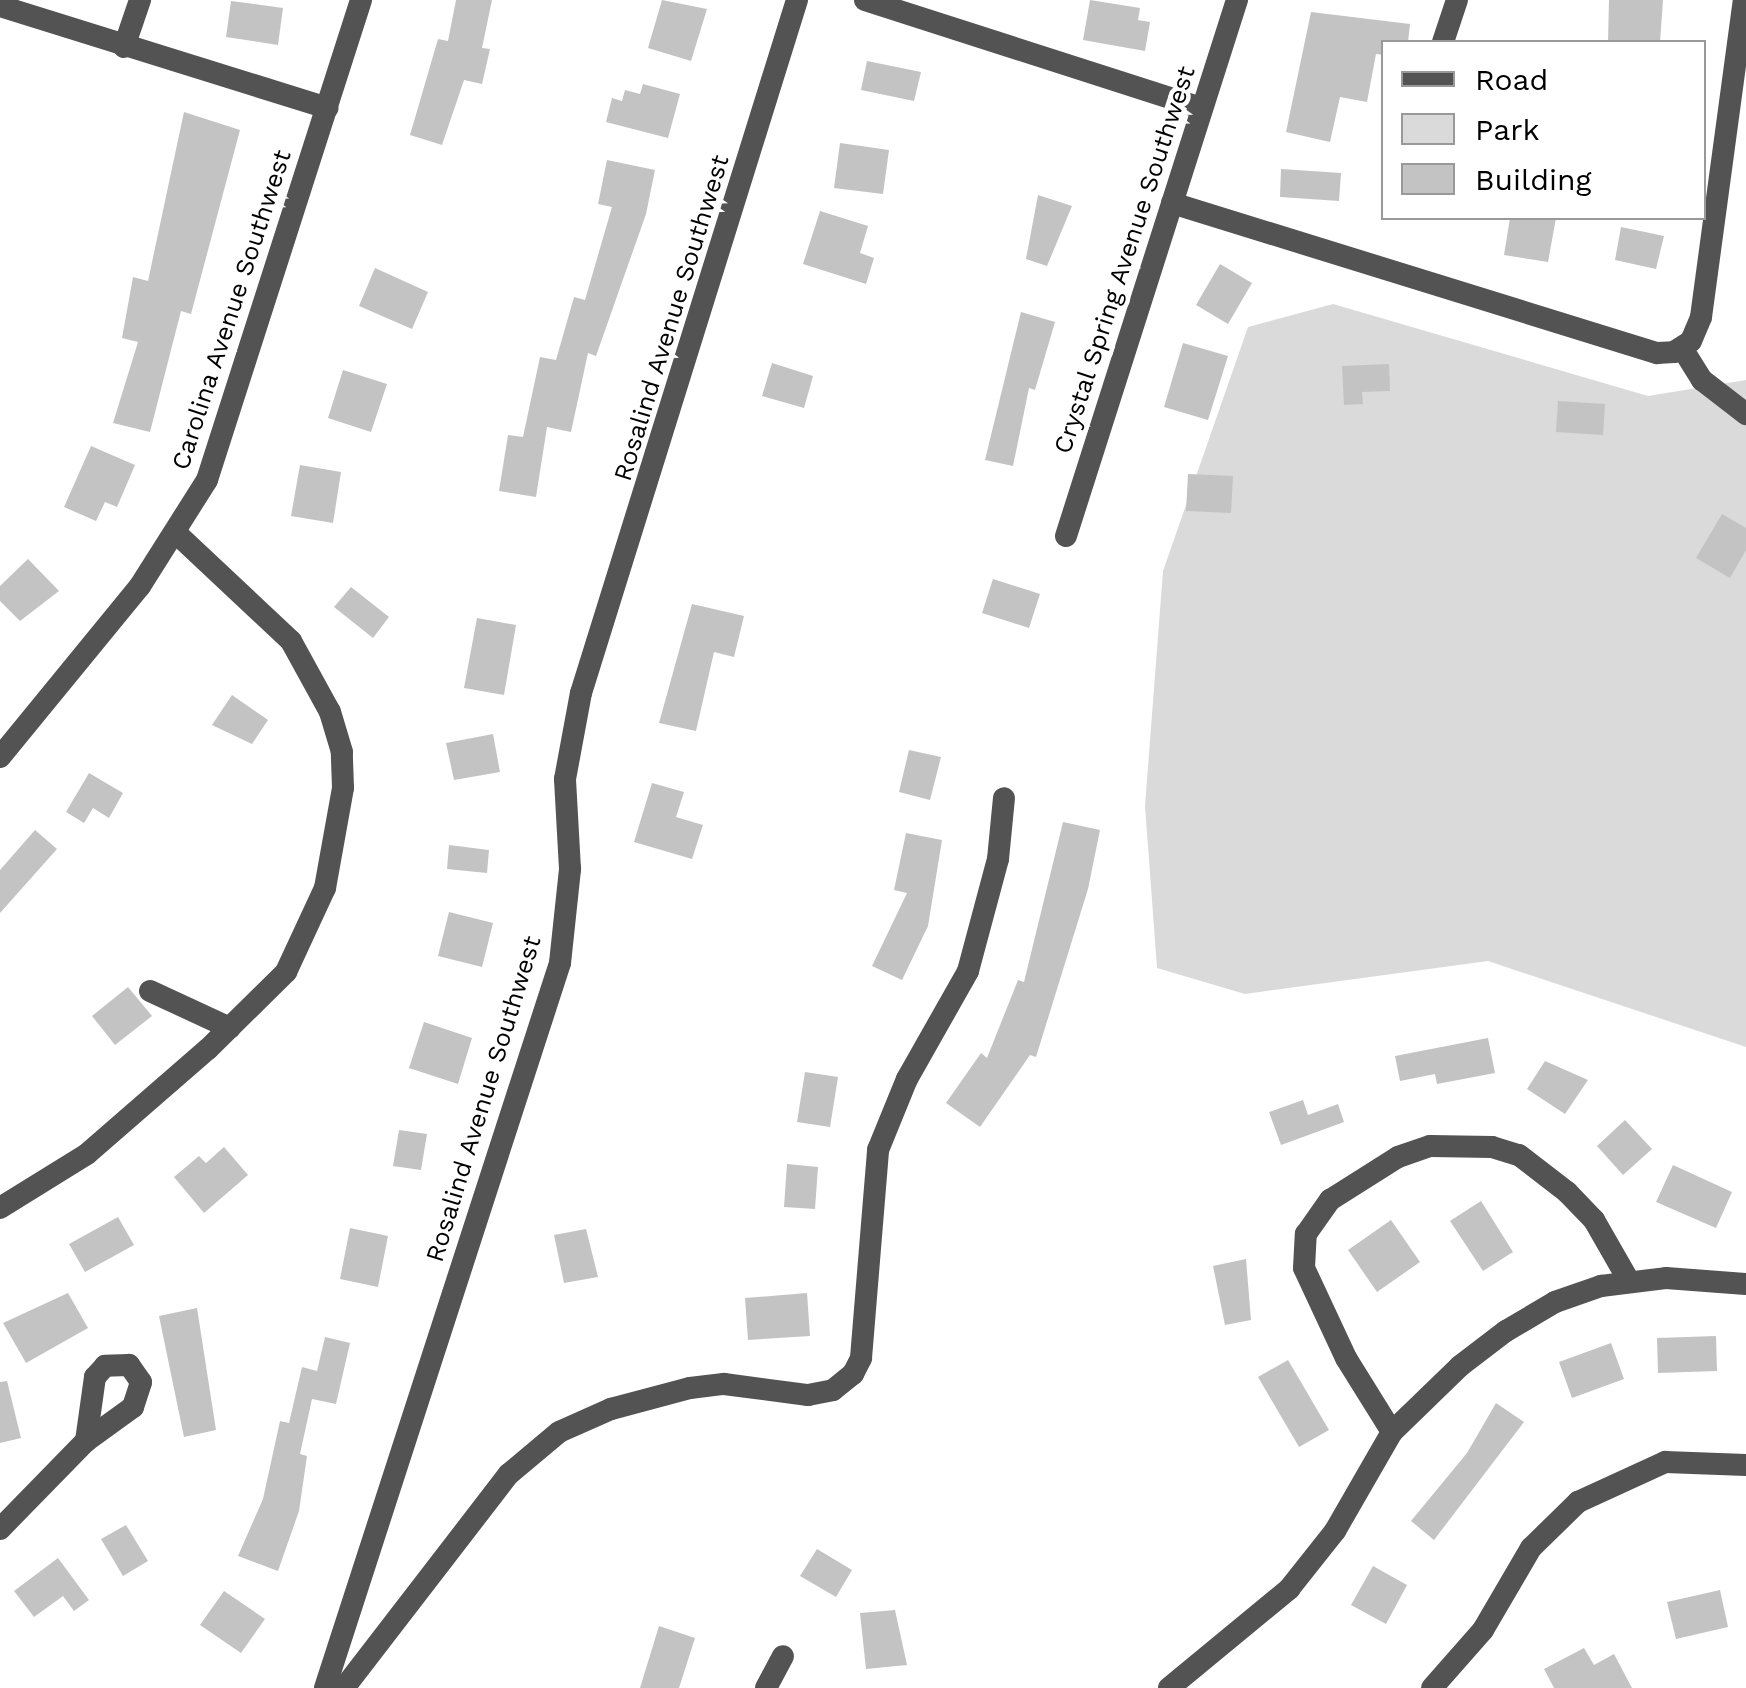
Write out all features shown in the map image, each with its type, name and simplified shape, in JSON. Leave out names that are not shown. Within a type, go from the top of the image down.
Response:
[{"type":"street","points":[[124,46],[140,0]]},
{"type":"street","name":"Carolina Avenue Southwest","points":[[1,755],[177,534],[207,480],[360,0]]},
{"type":"street","name":"Rosalind Avenue Southwest","points":[[324,1688],[560,963],[570,869],[566,779],[580,693],[797,0]]},
{"type":"street","points":[[865,0],[1202,108]]},
{"type":"street","name":"Crystal Spring Avenue Southwest","points":[[1066,536],[1237,0]]},
{"type":"street","points":[[1445,40],[1457,0]]},
{"type":"street","points":[[1172,202],[1657,353],[1682,348],[1701,317],[1740,66],[1744,0]]},
{"type":"street","points":[[0,6],[328,108]]},
{"type":"street","points":[[1682,348],[1702,380],[1746,414]]},
{"type":"street","points":[[0,1208],[100,1144],[230,1028],[286,972],[308,931],[336,843],[342,752],[313,675],[291,641],[177,534]]},
{"type":"street","points":[[344,1688],[498,1487],[559,1432],[612,1408],[690,1388],[759,1386],[808,1396],[833,1390],[861,1358],[878,1150],[907,1079],[968,971],[998,858],[1004,798]]},
{"type":"street","points":[[150,991],[230,1028]]},
{"type":"street","points":[[1392,1432],[1346,1358],[1304,1268],[1306,1234],[1330,1200],[1398,1158],[1430,1146],[1492,1147],[1519,1155],[1567,1192],[1630,1281]]},
{"type":"street","points":[[1169,1688],[1314,1562],[1392,1432],[1460,1366],[1506,1332],[1555,1302],[1630,1281],[1746,1284]]},
{"type":"street","points":[[0,1528],[86,1441]]},
{"type":"street","points":[[1432,1688],[1483,1630],[1531,1548],[1578,1502],[1665,1462],[1746,1465]]},
{"type":"street","points":[[766,1688],[782,1656]]},
{"type":"green space","points":[[1333,304],[1648,396],[1746,380],[1746,1047],[1488,961],[1245,994],[1157,968],[1145,806],[1163,571],[1248,327]]},
{"type":"building","points":[[456,0],[492,0],[482,48],[490,49],[482,84],[464,80],[442,145],[410,135],[438,39],[448,41]]},
{"type":"building","points":[[662,0],[707,9],[691,61],[648,48]]},
{"type":"building","points":[[1090,0],[1140,8],[1138,20],[1150,22],[1145,51],[1083,40]]},
{"type":"building","points":[[1609,0],[1663,0],[1660,40],[1608,40]]},
{"type":"building","points":[[231,1],[283,8],[278,45],[226,37]]},
{"type":"building","points":[[1311,12],[1410,24],[1408,40],[1381,40],[1381,55],[1376,54],[1367,102],[1340,97],[1330,142],[1286,132]]},
{"type":"building","points":[[867,61],[921,72],[914,101],[861,90]]},
{"type":"building","points":[[643,84],[680,94],[668,138],[606,122],[612,98],[622,101],[625,90],[640,94]]},
{"type":"building","points":[[184,112],[240,130],[191,314],[181,311],[150,432],[113,423],[138,342],[122,338],[133,277],[148,281]]},
{"type":"building","points":[[840,143],[889,150],[883,194],[834,188]]},
{"type":"building","points":[[607,160],[655,170],[646,214],[596,356],[588,353],[571,432],[547,427],[536,497],[499,491],[508,435],[523,437],[540,357],[556,360],[574,297],[585,300],[612,207],[598,204]]},
{"type":"building","points":[[1281,169],[1341,173],[1339,201],[1280,197]]},
{"type":"building","points":[[1038,195],[1072,206],[1047,266],[1026,259]]},
{"type":"building","points":[[820,211],[868,226],[860,253],[874,258],[866,284],[803,264]]},
{"type":"building","points":[[1510,220],[1556,220],[1548,262],[1504,255]]},
{"type":"building","points":[[1621,227],[1664,236],[1656,269],[1615,260]]},
{"type":"building","points":[[1220,264],[1252,283],[1228,324],[1196,305]]},
{"type":"building","points":[[375,268],[428,292],[412,329],[359,306]]},
{"type":"building","points":[[1021,312],[1055,322],[1035,390],[1029,388],[1013,466],[985,460]]},
{"type":"building","points":[[1183,343],[1228,356],[1208,420],[1164,407]]},
{"type":"building","points":[[772,363],[813,376],[804,408],[762,396]]},
{"type":"building","points":[[1389,364],[1390,391],[1362,392],[1363,404],[1344,405],[1342,366]]},
{"type":"building","points":[[343,370],[387,384],[371,432],[328,418]]},
{"type":"building","points":[[1558,401],[1605,404],[1603,435],[1556,432]]},
{"type":"building","points":[[91,446],[135,465],[117,507],[105,502],[96,521],[64,507]]},
{"type":"building","points":[[300,465],[341,472],[333,523],[291,516]]},
{"type":"building","points":[[1188,474],[1233,476],[1231,513],[1186,511]]},
{"type":"building","points":[[1722,514],[1746,528],[1746,550],[1730,578],[1696,558]]},
{"type":"building","points":[[28,559],[59,591],[20,621],[0,601],[0,586]]},
{"type":"building","points":[[993,579],[1040,594],[1029,628],[982,613]]},
{"type":"building","points":[[351,587],[389,617],[373,638],[334,607]]},
{"type":"building","points":[[692,604],[744,616],[734,657],[714,652],[696,731],[659,723]]},
{"type":"building","points":[[477,618],[516,625],[504,695],[464,688]]},
{"type":"building","points":[[232,695],[268,720],[252,744],[212,725]]},
{"type":"building","points":[[493,734],[500,772],[454,780],[446,743]]},
{"type":"building","points":[[909,750],[941,757],[930,800],[899,792]]},
{"type":"building","points":[[89,773],[123,793],[109,818],[93,808],[84,823],[66,812]]},
{"type":"building","points":[[652,783],[684,792],[676,817],[703,825],[692,859],[634,842]]},
{"type":"building","points":[[1063,822],[1100,830],[1088,889],[1036,1057],[1030,1055],[980,1127],[946,1103],[981,1053],[987,1058],[1018,980],[1024,982]]},
{"type":"building","points":[[35,830],[57,849],[0,913],[0,870]]},
{"type":"building","points":[[906,833],[942,840],[928,926],[902,980],[872,966],[907,893],[894,890]]},
{"type":"building","points":[[449,845],[489,850],[487,873],[447,869]]},
{"type":"building","points":[[449,912],[493,923],[482,967],[438,956]]},
{"type":"building","points":[[128,987],[152,1016],[115,1045],[92,1016]]},
{"type":"building","points":[[424,1022],[472,1038],[458,1084],[409,1068]]},
{"type":"building","points":[[1488,1038],[1495,1073],[1437,1084],[1435,1074],[1400,1081],[1395,1056]]},
{"type":"building","points":[[1545,1061],[1588,1080],[1565,1114],[1527,1089]]},
{"type":"building","points":[[805,1072],[838,1077],[830,1127],[797,1122]]},
{"type":"building","points":[[1303,1100],[1308,1115],[1338,1104],[1344,1122],[1281,1145],[1269,1112]]},
{"type":"building","points":[[1625,1120],[1652,1149],[1623,1175],[1597,1146]]},
{"type":"building","points":[[399,1130],[427,1134],[421,1170],[393,1166]]},
{"type":"building","points":[[224,1147],[248,1175],[204,1213],[174,1177],[199,1156],[206,1163]]},
{"type":"building","points":[[787,1164],[818,1167],[815,1209],[784,1207]]},
{"type":"building","points":[[1673,1165],[1732,1192],[1716,1228],[1656,1202]]},
{"type":"building","points":[[1481,1201],[1513,1252],[1483,1271],[1450,1221]]},
{"type":"building","points":[[118,1217],[134,1245],[85,1272],[69,1244]]},
{"type":"building","points":[[1391,1220],[1420,1262],[1377,1292],[1348,1250]]},
{"type":"building","points":[[350,1228],[388,1236],[378,1287],[340,1279]]},
{"type":"building","points":[[586,1229],[598,1277],[564,1283],[554,1235]]},
{"type":"building","points":[[1246,1259],[1251,1320],[1225,1325],[1213,1266]]},
{"type":"building","points":[[68,1293],[88,1328],[26,1363],[3,1323]]},
{"type":"building","points":[[807,1293],[810,1336],[748,1340],[745,1298]]},
{"type":"building","points":[[197,1308],[216,1430],[184,1437],[159,1316]]},
{"type":"building","points":[[1716,1336],[1717,1371],[1658,1373],[1657,1338]]},
{"type":"building","points":[[325,1337],[350,1343],[336,1404],[312,1399],[300,1454],[307,1456],[299,1511],[278,1571],[238,1556],[263,1499],[280,1421],[289,1423],[302,1367],[317,1371]]},
{"type":"building","points":[[1611,1343],[1624,1379],[1572,1398],[1559,1362]]},
{"type":"building","points":[[1288,1360],[1329,1430],[1299,1447],[1258,1377]]},
{"type":"building","points":[[7,1381],[21,1438],[0,1443],[0,1382]]},
{"type":"building","points":[[1496,1403],[1524,1422],[1434,1540],[1411,1521],[1467,1453]]},
{"type":"building","points":[[126,1525],[148,1561],[123,1576],[101,1539]]},
{"type":"building","points":[[817,1549],[852,1570],[836,1597],[800,1576]]},
{"type":"building","points":[[58,1558],[89,1600],[74,1611],[63,1596],[34,1617],[14,1591]]},
{"type":"building","points":[[1373,1566],[1407,1585],[1386,1624],[1351,1605]]},
{"type":"building","points":[[1720,1590],[1728,1627],[1676,1639],[1667,1602]]},
{"type":"building","points":[[224,1591],[265,1619],[241,1653],[200,1625]]},
{"type":"building","points":[[895,1610],[907,1665],[866,1669],[860,1613]]},
{"type":"building","points":[[659,1626],[695,1638],[679,1688],[640,1688]]},
{"type":"building","points":[[1584,1648],[1594,1665],[1614,1654],[1632,1688],[1554,1688],[1544,1669]]}]
